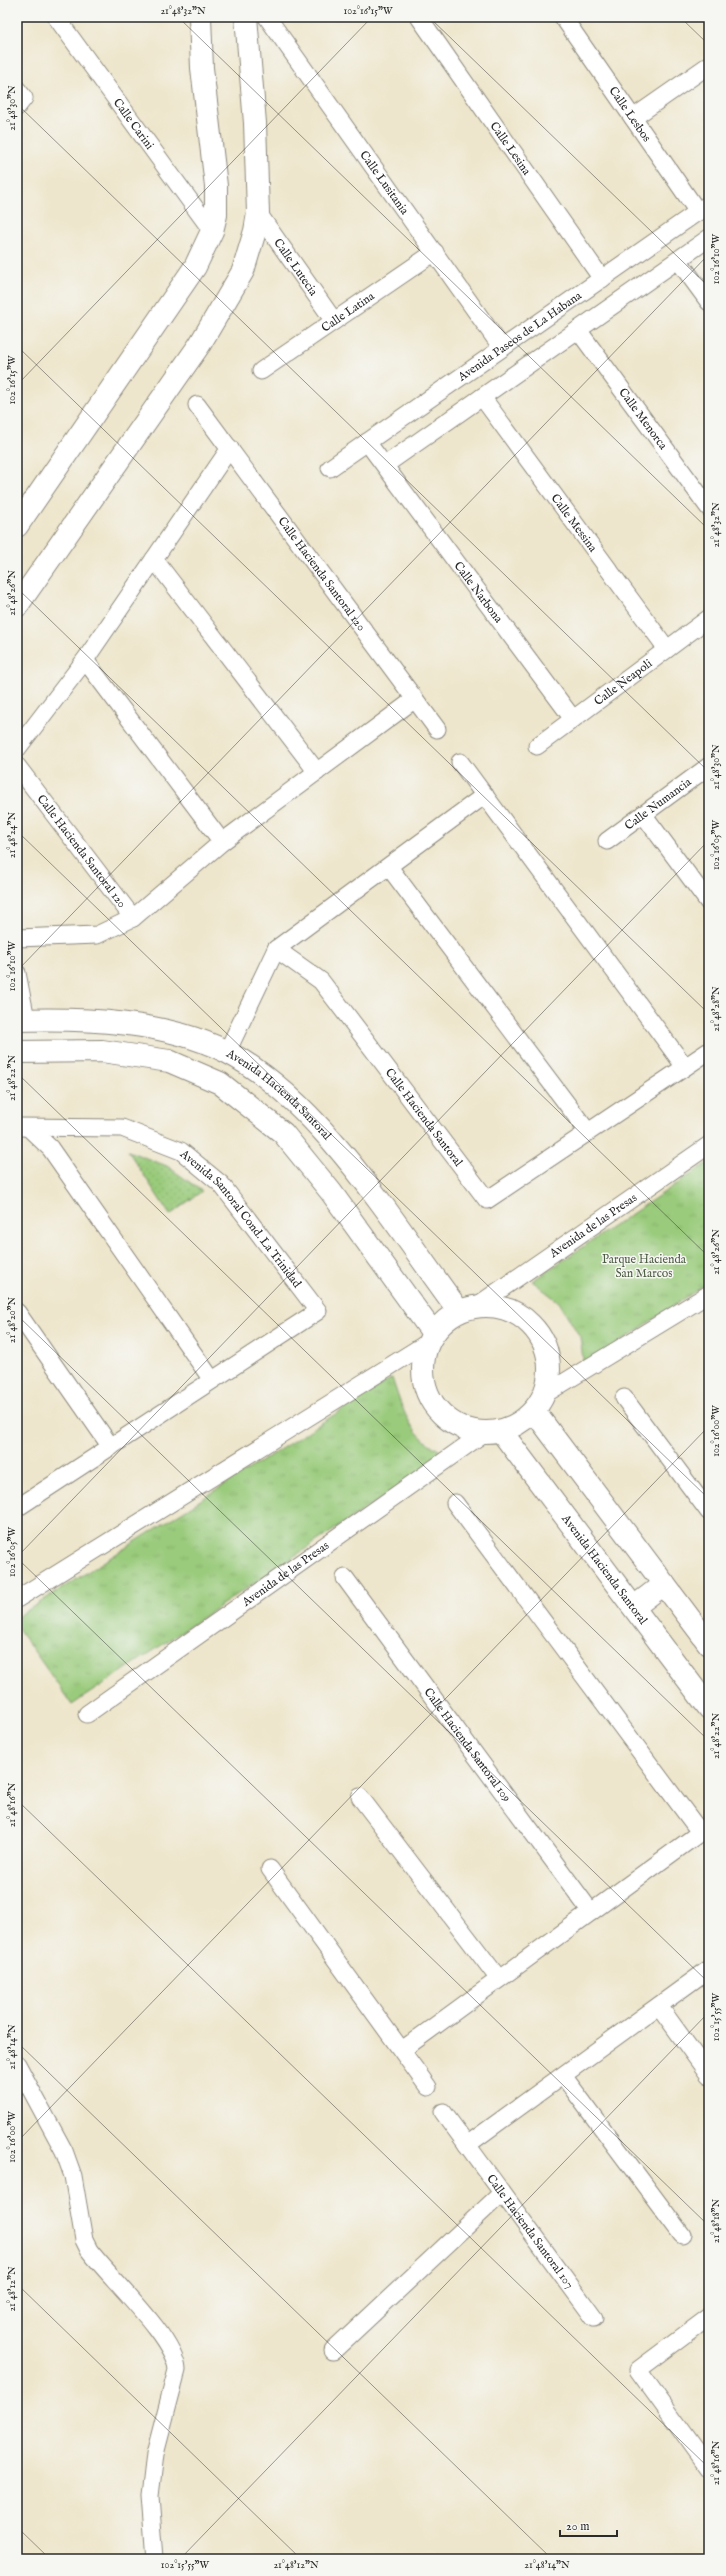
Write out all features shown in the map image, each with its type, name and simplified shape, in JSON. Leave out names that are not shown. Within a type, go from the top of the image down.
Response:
[{"type":"street","name":"Calle Carini","points":[[56,17],[212,231]]},
{"type":"street","points":[[17,526],[195,267],[212,231],[216,215],[216,186],[202,68],[200,17]]},
{"type":"street","points":[[17,606],[200,344],[243,271],[255,231],[258,212],[255,123],[246,17]]},
{"type":"street","name":"Calle Lusitania","points":[[267,17],[502,348]]},
{"type":"street","name":"Calle Lesina","points":[[419,17],[602,279]]},
{"type":"street","name":"Calle Lesbos","points":[[568,19],[633,118],[703,208]]},
{"type":"street","points":[[633,118],[709,65]]},
{"type":"street","name":"Avenida Paseos de La Habana","points":[[330,468],[703,208]]},
{"type":"street","name":"Calle Lutecia","points":[[258,212],[334,320]]},
{"type":"street","points":[[385,465],[709,238]]},
{"type":"street","name":"Calle Latina","points":[[261,371],[435,252]]},
{"type":"street","points":[[678,260],[709,302]]},
{"type":"street","name":"Calle Menorca","points":[[578,330],[709,508]]},
{"type":"street","name":"Calle Messina","points":[[482,397],[667,649]]},
{"type":"street","name":"Calle Hacienda Santoral 120","points":[[198,405],[437,729]]},
{"type":"street","name":"Calle Narbona","points":[[367,442],[573,720]]},
{"type":"street","points":[[17,749],[85,660],[230,448]]},
{"type":"street","points":[[154,559],[317,772]]},
{"type":"street","name":"Calle Neapoli","points":[[537,746],[709,618]]},
{"type":"street","points":[[85,660],[222,842]]},
{"type":"street","name":"Calle Hacienda Santoral 120","points":[[17,938],[96,935],[133,918],[222,842],[415,699]]},
{"type":"street","points":[[460,762],[685,1068]]},
{"type":"street","name":"Calle Hacienda Santoral 120","points":[[17,766],[133,918]]},
{"type":"street","name":"Calle Numancia","points":[[607,841],[709,766]]},
{"type":"street","points":[[227,1052],[276,949],[389,867],[485,794]]},
{"type":"street","points":[[643,814],[709,904]]},
{"type":"street","points":[[389,867],[588,1132]]},
{"type":"street","name":"Calle Hacienda Santoral","points":[[276,949],[321,981],[487,1200],[709,1051]]},
{"type":"street","points":[[17,973],[22,1020]]},
{"type":"street","name":"Avenida Hacienda Santoral","points":[[22,1020],[130,1024],[194,1039],[227,1052],[269,1081],[299,1106],[337,1146],[468,1308]]},
{"type":"street","name":"Avenida Hacienda Santoral","points":[[17,1052],[102,1051],[169,1061],[220,1083],[283,1133],[331,1192],[430,1338]]},
{"type":"street","name":"Avenida Santoral Cond. La Trinidad","points":[[23,1127],[50,1148],[212,1380]]},
{"type":"street","name":"Avenida Santoral Cond. La Trinidad","points":[[17,1508],[318,1311],[221,1184],[181,1151],[122,1128],[23,1127]]},
{"type":"street","name":"Avenida de las Presas","points":[[468,1308],[709,1145]]},
{"type":"street","points":[[430,1338],[422,1367],[426,1392],[440,1413],[460,1427],[493,1432],[525,1420],[540,1403],[709,1294]]},
{"type":"street","points":[[17,1599],[430,1338],[444,1320],[468,1308],[500,1306],[521,1316],[537,1331],[547,1351],[550,1372],[540,1403]]},
{"type":"street","points":[[17,1312],[111,1447]]},
{"type":"street","points":[[624,1398],[709,1512]]},
{"type":"street","points":[[540,1403],[664,1584],[709,1644]]},
{"type":"street","name":"Avenida Hacienda Santoral","points":[[493,1432],[634,1607],[709,1708]]},
{"type":"street","name":"Avenida de las Presas","points":[[87,1714],[493,1432]]},
{"type":"street","points":[[402,2050],[704,1829],[455,1503]]},
{"type":"street","name":"Calle Hacienda Santoral 109","points":[[345,1578],[591,1912]]},
{"type":"street","points":[[634,1607],[664,1584]]},
{"type":"street","points":[[360,1797],[499,1979]]},
{"type":"street","points":[[270,1869],[428,2087]]},
{"type":"street","points":[[467,2145],[564,2077],[709,1969]]},
{"type":"street","points":[[659,2006],[709,2075]]},
{"type":"street","points":[[17,2064],[64,2151],[72,2176],[84,2240],[89,2250],[166,2342],[176,2361],[177,2370],[155,2454],[150,2496],[155,2559]]},
{"type":"street","points":[[564,2077],[682,2235]]},
{"type":"street","name":"Calle Hacienda Santoral 107","points":[[443,2112],[594,2318]]},
{"type":"street","points":[[333,2351],[502,2192]]},
{"type":"street","points":[[709,2317],[638,2370],[709,2468]]},
{"type":"green space","points":[[128,1151],[167,1166],[202,1191],[170,1215]]},
{"type":"green space","name":"Parque Hacienda San Marcos","points":[[709,1162],[709,1282],[584,1366],[580,1337],[559,1302],[532,1281]]},
{"type":"green space","points":[[392,1378],[399,1400],[408,1419],[420,1436],[439,1450],[440,1459],[72,1705],[17,1627],[17,1617]]}]
